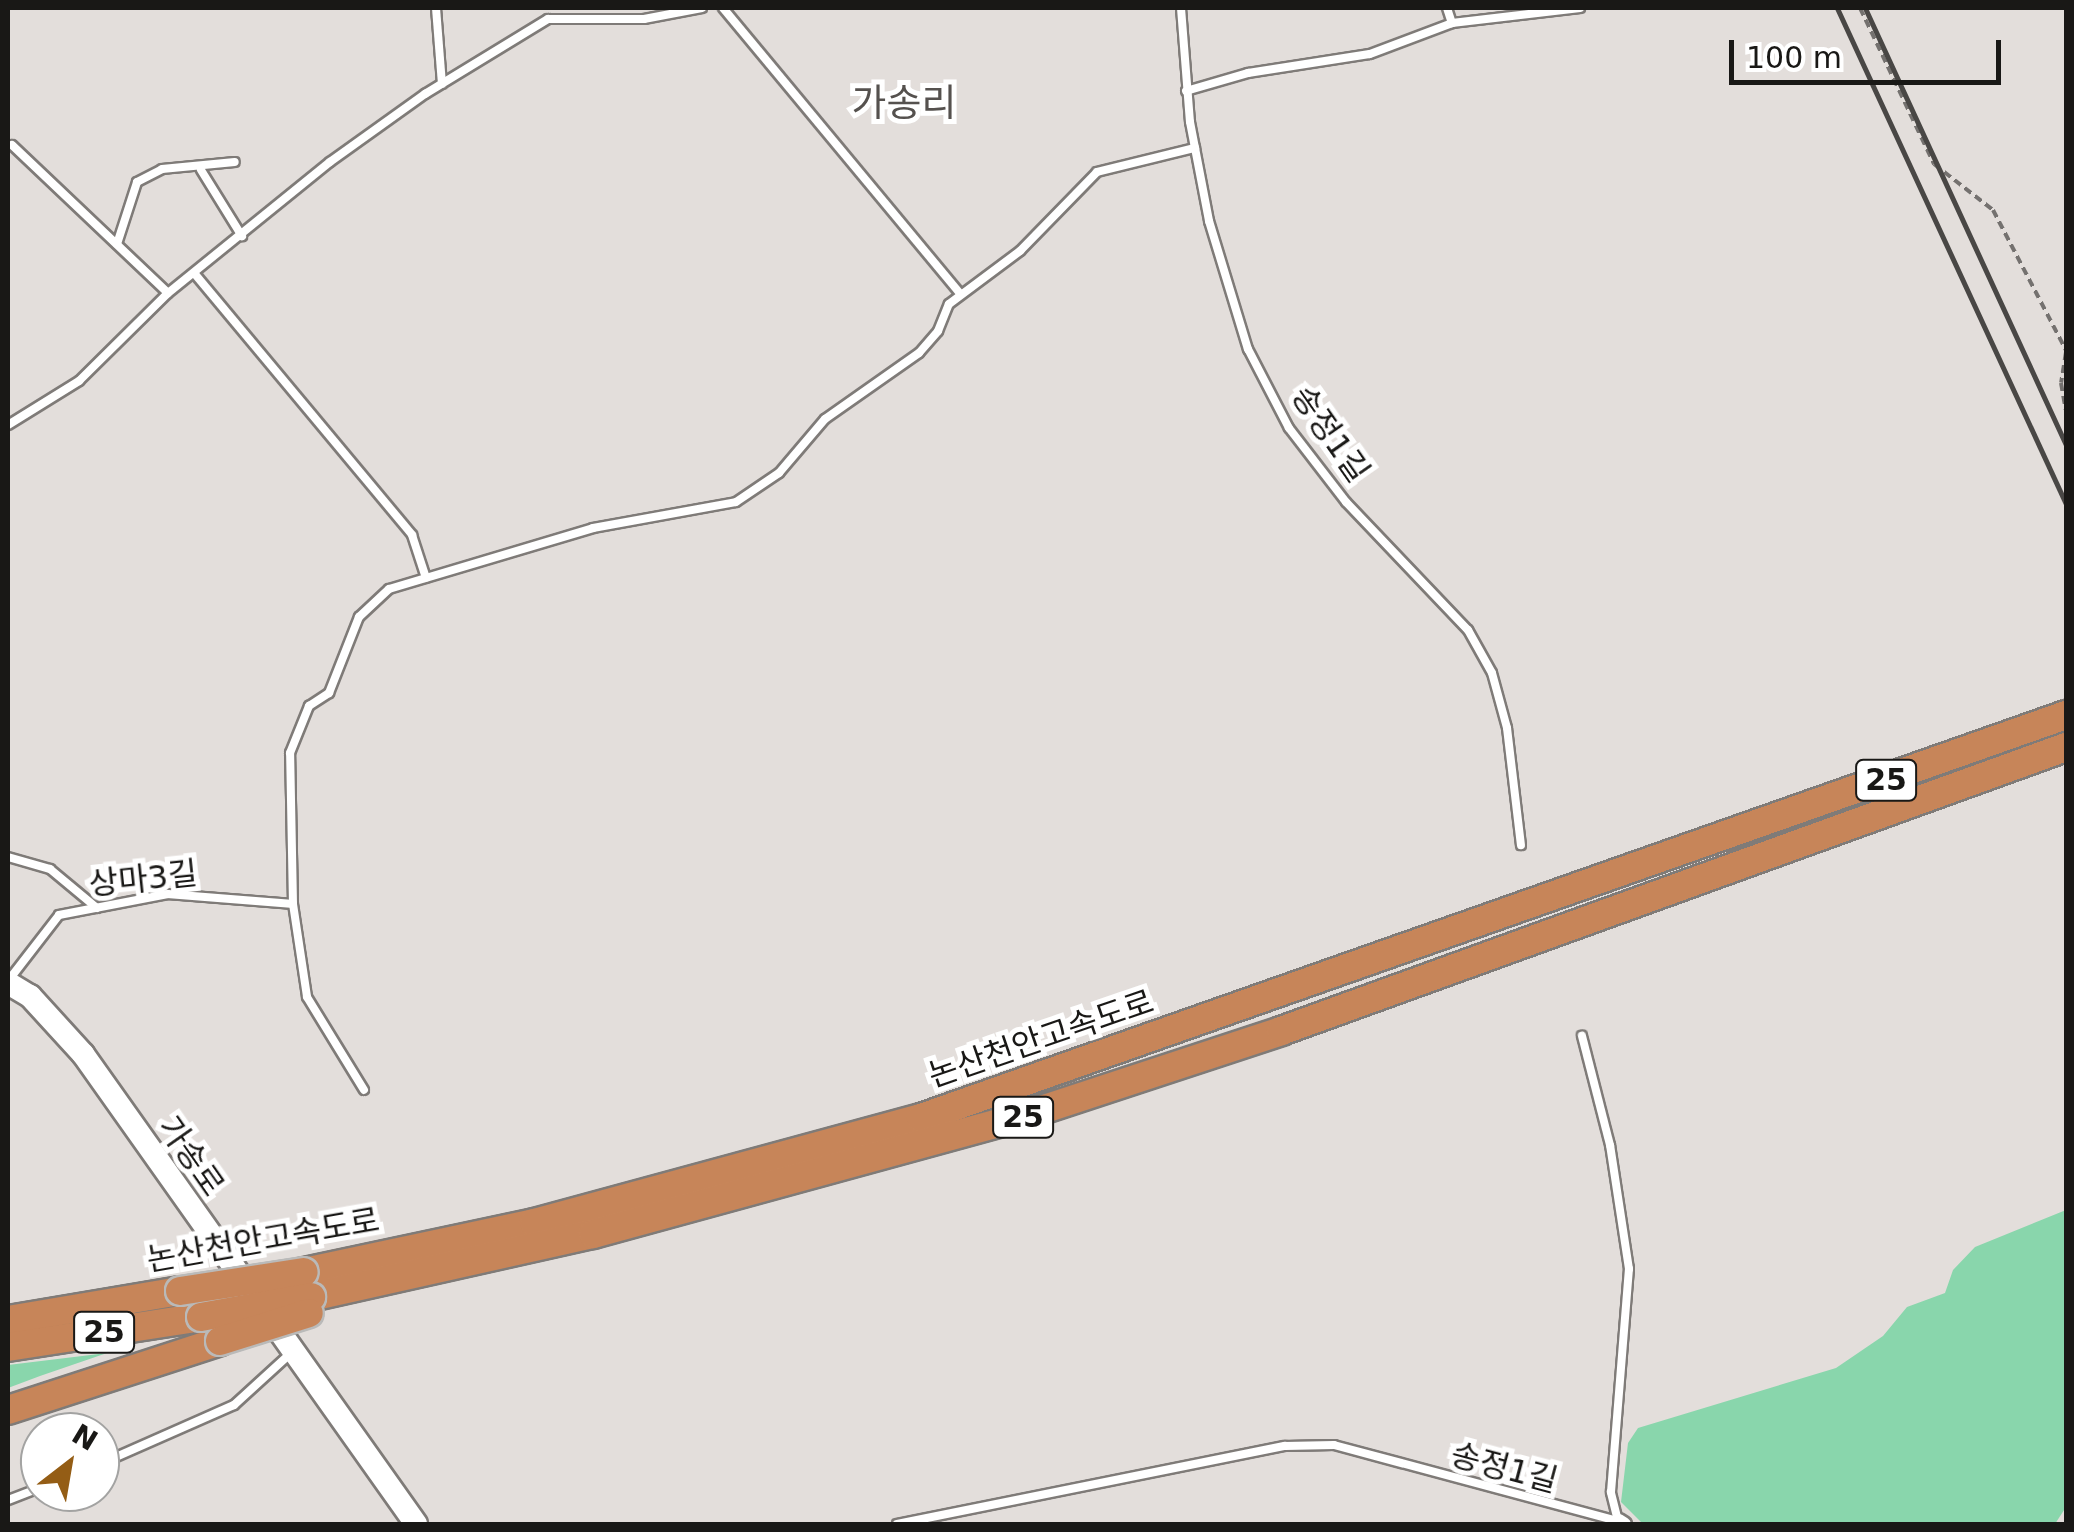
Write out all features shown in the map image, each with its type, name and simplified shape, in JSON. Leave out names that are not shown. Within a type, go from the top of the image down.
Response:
[{"type":"highway","name":"논산천안고속도로","points":[[8,1320],[180,1291],[313,1292],[534,1224],[921,1118],[2066,715]]},
{"type":"highway","name":"논산천안고속도로","points":[[8,1346],[201,1318],[593,1234],[1014,1119],[1281,1031],[2066,746]]},
{"type":"highway","points":[[8,1410],[220,1341],[313,1292]]},
{"type":"street","name":"가송로","points":[[8,982],[30,996],[83,1054],[416,1524]]},
{"type":"lane","points":[[436,8],[442,84]]},
{"type":"lane","points":[[8,425],[79,382],[168,292],[330,162],[442,84],[548,19],[644,19],[702,8]]},
{"type":"lane","points":[[723,8],[960,293]]},
{"type":"lane","name":"송정1길","points":[[1181,8],[1186,91],[1195,148],[1248,350],[1289,428],[1346,502],[1468,630],[1492,673],[1507,728],[1520,845]]},
{"type":"lane","points":[[1448,8],[1452,23]]},
{"type":"lane","points":[[1186,91],[1248,73],[1370,54],[1452,23],[1580,8]]},
{"type":"lane","points":[[12,145],[168,292]]},
{"type":"lane","points":[[364,1090],[307,998],[293,904],[290,753],[309,706],[329,694],[360,617],[389,589],[594,528],[736,502],[780,473],[826,419],[918,353],[960,293],[1020,251],[1097,172],[1195,148]]},
{"type":"lane","points":[[117,244],[137,182],[162,169],[201,170],[235,162]]},
{"type":"lane","points":[[201,170],[242,236]]},
{"type":"lane","points":[[194,273],[412,535],[426,578]]},
{"type":"lane","points":[[8,857],[50,869],[97,908]]},
{"type":"lane","name":"상마3길","points":[[8,982],[59,916],[168,894],[293,904]]},
{"type":"lane","name":"송정1길","points":[[898,1524],[1285,1446],[1334,1445],[1620,1522],[1612,1492],[1629,1270],[1610,1145],[1582,1036]]},
{"type":"lane","points":[[120,1455],[234,1405],[292,1352]]},
{"type":"path","points":[[1860,8],[1934,164],[1993,210],[2066,351],[2061,383],[2066,410]]},
{"type":"green space","points":[[2066,1210],[2066,1507],[2055,1524],[1643,1524],[1621,1502],[1628,1443],[1638,1428],[1836,1368],[1883,1336],[1907,1307],[1945,1293],[1953,1270],[1975,1247]]},
{"type":"green space","points":[[107,1353],[40,1376],[8,1388],[8,1365]]},
{"type":"railway","points":[[1837,8],[2066,504]]},
{"type":"railway","points":[[1865,8],[2066,445]]},
{"type":"district","name":"가송리","points":[[904,104]]}]
